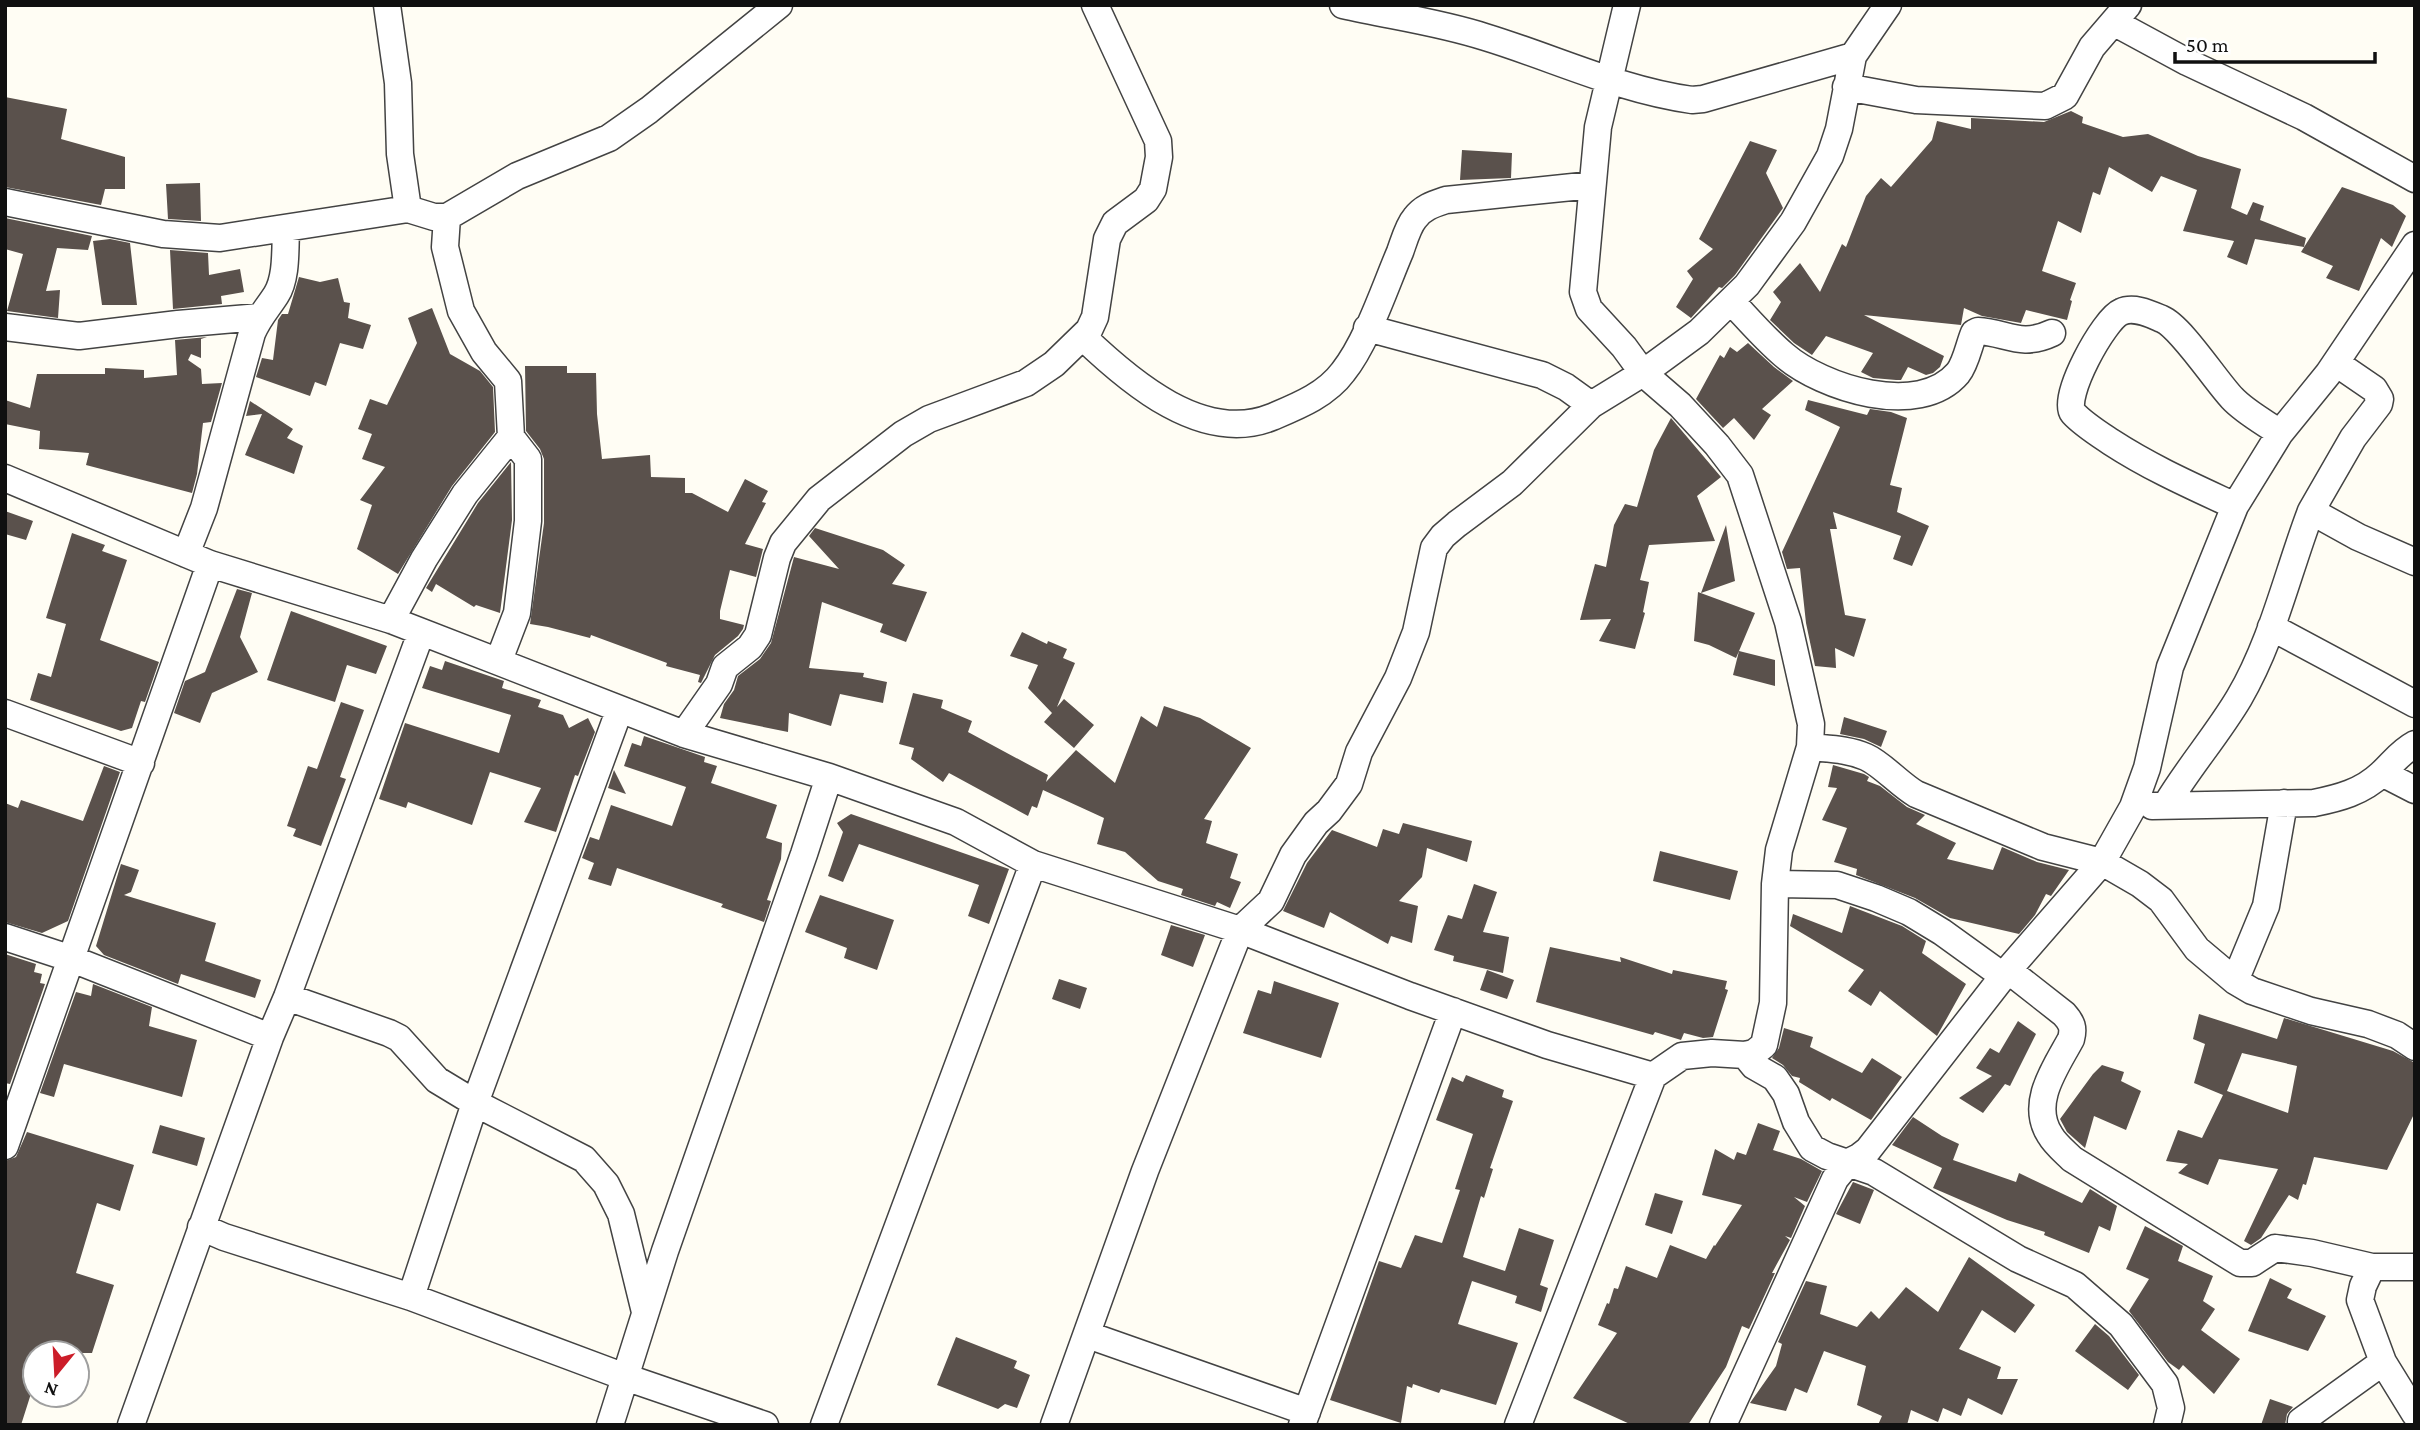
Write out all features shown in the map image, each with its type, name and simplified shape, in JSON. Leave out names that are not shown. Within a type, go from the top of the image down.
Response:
[{"type":"street","points":[[387,5],[398,83],[400,154],[408,209]]},
{"type":"street","points":[[5,202],[163,234],[220,238],[408,209],[434,217],[447,217],[517,176],[609,138],[649,110],[779,5]]},
{"type":"street","points":[[684,734],[719,684],[729,662],[750,648],[758,635],[783,543],[819,499],[903,434],[929,419],[1026,383],[1054,364],[1083,337],[1095,317],[1107,239],[1115,223],[1146,200],[1156,179],[1159,157],[1158,141],[1095,5]]},
{"type":"street","points":[[1343,5],[1472,33],[1608,80],[1692,100],[1853,56]]},
{"type":"street","points":[[1518,1425],[1653,1076],[1682,1056],[1712,1053],[1745,1055],[1754,1053],[1763,1045],[1768,1032],[1774,992],[1775,884],[1779,850],[1810,747],[1811,724],[1807,701],[1788,622],[1745,486],[1734,465],[1717,445],[1680,405],[1643,373],[1589,309],[1583,292],[1598,127],[1627,5]]},
{"type":"street","points":[[1054,1425],[1145,1171],[1240,930],[1271,901],[1293,855],[1349,785],[1359,752],[1398,678],[1416,632],[1434,548],[1450,530],[1512,483],[1591,405],[1643,373],[1699,332],[1747,285],[1793,222],[1830,156],[1839,129],[1853,56],[1888,5]]},
{"type":"street","points":[[1846,87],[1916,100],[2045,106],[2065,96],[2092,47],[2121,14],[2187,62],[2304,117],[2415,179]]},
{"type":"street","points":[[1083,337],[1113,367],[1187,414],[1207,422],[1229,424],[1262,421],[1308,402],[1343,372],[1367,328],[1414,218],[1428,206],[1447,200],[1592,185]]},
{"type":"street","points":[[447,217],[445,247],[461,311],[484,352],[508,381],[511,438],[528,460],[528,521],[517,612],[499,660]]},
{"type":"street","points":[[5,1146],[141,763],[198,559],[204,508],[243,363],[258,317],[276,295],[281,284],[286,229]]},
{"type":"street","points":[[1723,1425],[1835,1179],[1849,1162],[1868,1150],[2006,973],[2102,862],[2133,807],[2147,768],[2170,667],[2235,506],[2280,433],[2336,363],[2415,245]]},
{"type":"street","points":[[1731,301],[1784,355],[1802,368],[1863,393],[1888,398],[1917,394],[1950,380],[1960,370],[1974,333],[1978,331],[2020,340],[2042,338],[2052,333]]},
{"type":"street","points":[[2235,506],[2141,462],[2100,435],[2072,411],[2069,405],[2072,393],[2101,333],[2109,321],[2121,312],[2140,311],[2168,322],[2178,330],[2235,401],[2280,433]]},
{"type":"street","points":[[5,327],[79,336],[258,317]]},
{"type":"street","points":[[1367,328],[1542,376],[1566,387],[1591,405]]},
{"type":"street","points":[[2166,805],[2177,784],[2192,767],[2239,698],[2271,627],[2311,512],[2353,438],[2379,404],[2380,398],[2374,389],[2336,363]]},
{"type":"street","points":[[391,620],[424,559],[465,494],[511,438]]},
{"type":"street","points":[[5,478],[198,559],[391,620],[499,660],[619,711],[684,734],[829,777],[957,822],[1033,864],[1240,930],[1547,1045],[1653,1076]]},
{"type":"street","points":[[2311,512],[2358,537],[2415,562]]},
{"type":"street","points":[[2271,627],[2415,704]]},
{"type":"street","points":[[131,1425],[270,1037],[421,633]]},
{"type":"street","points":[[411,1297],[475,1104],[619,711]]},
{"type":"street","points":[[5,713],[141,763]]},
{"type":"street","points":[[2133,807],[2314,803],[2349,795],[2382,773],[2403,750],[2415,744]]},
{"type":"street","points":[[1810,747],[1847,751],[1868,758],[1916,794],[2043,847],[2102,862],[2161,900],[2197,949],[2235,981],[2266,997],[2368,1024],[2397,1035],[2415,1047]]},
{"type":"street","points":[[2382,773],[2415,790]]},
{"type":"street","points":[[610,1425],[645,1312],[829,777]]},
{"type":"street","points":[[2235,981],[2266,906],[2284,803]]},
{"type":"street","points":[[824,1425],[1033,864]]},
{"type":"street","points":[[1775,884],[1838,884],[1909,912],[2006,973],[2064,1014],[2073,1030],[2071,1039],[2045,1088],[2044,1124],[2050,1137],[2072,1160],[2240,1263],[2252,1263],[2275,1248],[2312,1253],[2372,1267],[2415,1267]]},
{"type":"street","points":[[5,937],[72,959],[270,1037]]},
{"type":"street","points":[[287,997],[399,1038],[437,1080],[475,1104],[583,1159],[606,1184],[621,1214],[645,1312]]},
{"type":"street","points":[[1088,1335],[1305,1418],[1453,1012]]},
{"type":"street","points":[[1745,1055],[1754,1066],[1775,1078],[1786,1094],[1796,1122],[1812,1148],[1826,1156],[1874,1172],[2018,1259],[2075,1285],[2121,1325],[2165,1384],[2171,1408],[2167,1425]]},
{"type":"street","points":[[201,1227],[235,1241],[411,1297],[625,1377],[765,1425]]},
{"type":"street","points":[[2372,1267],[2360,1300],[2383,1362],[2415,1414]]},
{"type":"street","points":[[2301,1425],[2301,1422],[2383,1362]]},
{"type":"building","points":[[5,97],[67,109],[61,139],[125,157],[125,189],[105,189],[101,205],[5,187]]},
{"type":"building","points":[[2071,111],[2083,117],[2082,123],[2123,137],[2148,134],[2198,156],[2241,169],[2231,208],[2247,215],[2253,202],[2264,206],[2260,220],[2306,238],[2304,247],[2255,239],[2247,265],[2227,257],[2234,241],[2183,231],[2197,190],[2161,176],[2152,192],[2109,167],[2100,195],[2093,192],[2081,233],[2058,221],[2042,271],[2076,283],[2067,320],[2026,310],[2021,323],[1982,316],[1964,308],[1961,325],[1864,315],[1944,356],[1940,367],[1933,373],[1926,375],[1908,367],[1901,380],[1896,380],[1873,378],[1861,372],[1873,353],[1826,336],[1812,355],[1794,343],[1770,320],[1781,302],[1773,292],[1800,263],[1820,292],[1842,244],[1846,247],[1866,196],[1881,178],[1891,187],[1932,140],[1937,121],[1971,129],[1971,118],[2044,122]]},
{"type":"building","points":[[1750,141],[1777,150],[1766,173],[1783,208],[1735,275],[1722,288],[1719,287],[1691,318],[1676,307],[1693,279],[1687,271],[1713,249],[1699,239]]},
{"type":"building","points":[[1462,150],[1512,153],[1511,178],[1460,180]]},
{"type":"building","points":[[200,183],[201,221],[168,219],[166,184]]},
{"type":"building","points":[[2342,187],[2393,205],[2406,216],[2392,247],[2381,238],[2359,291],[2326,278],[2333,266],[2301,252]]},
{"type":"building","points":[[5,218],[92,236],[88,250],[57,248],[46,291],[60,290],[58,318],[7,311],[23,254],[5,249]]},
{"type":"building","points":[[110,239],[130,243],[137,305],[102,305],[93,241]]},
{"type":"building","points":[[170,250],[208,253],[209,275],[240,269],[244,292],[221,296],[222,304],[173,309]]},
{"type":"building","points":[[299,277],[320,282],[338,278],[344,302],[350,303],[348,318],[371,325],[363,349],[340,343],[326,386],[315,382],[310,396],[256,377],[262,358],[273,360],[278,320],[282,314],[288,314]]},
{"type":"building","points":[[432,308],[450,354],[480,371],[493,387],[495,432],[452,486],[398,574],[357,549],[372,505],[360,500],[385,467],[362,459],[372,434],[358,429],[370,399],[387,405],[417,343],[408,318]]},
{"type":"building","points":[[207,337],[201,339],[201,358],[191,354],[188,360],[201,369],[202,384],[222,383],[211,422],[203,423],[192,493],[86,465],[89,453],[39,449],[40,431],[5,424],[5,400],[30,408],[37,374],[105,374],[105,368],[144,370],[144,378],[177,375],[175,340]]},
{"type":"building","points":[[1748,343],[1793,381],[1762,409],[1771,415],[1754,440],[1734,418],[1723,428],[1696,399],[1720,355],[1724,358],[1730,347],[1737,352]]},
{"type":"building","points":[[525,366],[567,366],[567,373],[596,373],[602,459],[650,455],[651,477],[685,478],[685,493],[692,493],[728,512],[745,479],[768,491],[762,502],[766,503],[745,544],[763,549],[756,577],[730,570],[720,611],[720,619],[744,625],[743,629],[715,655],[701,683],[698,682],[700,675],[666,666],[667,663],[591,635],[590,638],[530,624],[544,523],[544,459],[526,431]]},
{"type":"building","points":[[1808,400],[1867,415],[1870,409],[1907,418],[1890,485],[1902,488],[1897,512],[1929,526],[1912,566],[1893,559],[1901,536],[1833,512],[1837,529],[1830,529],[1845,615],[1866,619],[1854,657],[1835,648],[1836,668],[1815,666],[1806,623],[1800,568],[1787,569],[1782,552],[1840,427],[1805,410]]},
{"type":"building","points":[[250,401],[293,429],[287,438],[303,446],[294,474],[245,455],[262,414],[246,416]]},
{"type":"building","points":[[1671,418],[1721,477],[1697,496],[1715,541],[1649,545],[1640,580],[1649,582],[1643,612],[1645,613],[1635,649],[1599,641],[1611,619],[1580,620],[1595,564],[1606,567],[1614,525],[1625,504],[1637,507],[1654,450]]},
{"type":"building","points":[[511,462],[512,520],[500,613],[476,605],[474,607],[436,584],[432,592],[426,588],[478,503]]},
{"type":"building","points":[[5,511],[33,521],[26,540],[5,534]]},
{"type":"building","points":[[1726,525],[1735,581],[1701,593]]},
{"type":"building","points":[[815,528],[883,550],[905,565],[892,584],[927,592],[906,642],[880,632],[883,624],[822,602],[809,668],[864,673],[863,677],[887,682],[883,703],[840,694],[831,726],[789,713],[788,732],[720,718],[738,676],[760,659],[771,643],[794,557],[839,569],[809,536]]},
{"type":"building","points":[[72,533],[105,545],[102,551],[127,560],[100,640],[159,662],[145,702],[141,701],[132,728],[121,731],[30,700],[38,673],[51,677],[66,624],[46,618]]},
{"type":"building","points":[[237,589],[252,593],[240,637],[258,672],[212,693],[200,723],[174,713],[185,681],[205,672]]},
{"type":"building","points":[[1698,592],[1755,613],[1736,658],[1694,641]]},
{"type":"building","points":[[291,611],[387,646],[376,674],[347,665],[335,702],[267,680]]},
{"type":"building","points":[[1022,632],[1047,644],[1048,641],[1067,649],[1063,658],[1075,663],[1057,707],[1064,699],[1094,725],[1074,748],[1044,722],[1052,713],[1028,688],[1038,665],[1010,656]]},
{"type":"building","points":[[1739,651],[1775,660],[1775,686],[1733,675]]},
{"type":"building","points":[[445,661],[504,681],[502,688],[541,700],[538,707],[563,715],[569,728],[588,718],[595,732],[578,776],[575,775],[556,832],[524,822],[541,788],[490,772],[472,825],[408,802],[406,808],[379,799],[405,723],[499,753],[511,715],[422,688],[430,666],[442,670]]},
{"type":"building","points":[[913,693],[943,700],[941,708],[972,721],[968,732],[1048,775],[1046,782],[1076,750],[1115,783],[1141,716],[1157,727],[1164,706],[1200,718],[1251,748],[1204,819],[1212,821],[1206,843],[1238,854],[1230,878],[1241,882],[1230,908],[1217,902],[1215,906],[1181,895],[1183,889],[1158,881],[1125,852],[1097,844],[1104,818],[1043,790],[1037,808],[1032,806],[1028,816],[949,773],[943,782],[911,759],[914,748],[899,744]]},
{"type":"building","points":[[341,702],[364,710],[340,777],[346,779],[321,846],[293,836],[296,829],[287,826],[308,766],[317,769]]},
{"type":"building","points":[[1844,717],[1887,731],[1881,747],[1864,739],[1840,734]]},
{"type":"building","points":[[644,736],[705,757],[704,762],[717,766],[711,783],[777,805],[766,838],[782,843],[781,859],[767,900],[771,901],[764,922],[721,907],[723,904],[617,868],[611,886],[588,879],[594,863],[582,858],[590,837],[599,840],[611,805],[672,826],[686,787],[624,766],[632,743],[641,746]]},
{"type":"building","points":[[1833,765],[1864,774],[1869,777],[1867,781],[1880,786],[1907,807],[1925,815],[1916,824],[1956,843],[1947,859],[1993,870],[2002,847],[2037,862],[2069,870],[2051,896],[2046,894],[2035,915],[2019,934],[1950,918],[1915,898],[1856,875],[1857,869],[1834,862],[1847,828],[1822,820],[1837,788],[1828,787]]},
{"type":"building","points":[[104,766],[120,772],[68,921],[42,933],[5,922],[5,803],[18,808],[21,800],[83,821]]},
{"type":"building","points":[[614,770],[626,794],[608,788]]},
{"type":"building","points":[[851,814],[1009,869],[989,924],[968,916],[979,885],[859,844],[843,882],[828,876],[843,832],[837,823]]},
{"type":"building","points":[[1403,823],[1472,841],[1467,862],[1427,848],[1422,877],[1399,901],[1418,906],[1412,943],[1391,936],[1388,944],[1330,912],[1324,928],[1283,911],[1307,863],[1332,830],[1377,847],[1383,829],[1399,834]]},
{"type":"building","points":[[1660,851],[1738,871],[1730,900],[1653,881]]},
{"type":"building","points":[[121,864],[139,870],[131,892],[124,895],[216,923],[205,961],[261,980],[255,998],[181,974],[178,984],[104,955],[96,946]]},
{"type":"building","points":[[1474,884],[1497,892],[1483,932],[1509,937],[1503,973],[1453,961],[1454,956],[1434,950],[1448,915],[1462,919]]},
{"type":"building","points":[[820,895],[894,920],[877,970],[844,958],[847,948],[805,932]]},
{"type":"building","points":[[1850,906],[1902,926],[1926,941],[1922,953],[1966,984],[1937,1036],[1880,991],[1871,1006],[1848,991],[1864,970],[1790,926],[1793,914],[1842,933]]},
{"type":"building","points":[[1171,925],[1205,935],[1193,967],[1161,955]]},
{"type":"building","points":[[1550,947],[1621,962],[1620,957],[1672,974],[1673,970],[1727,981],[1725,989],[1728,990],[1713,1037],[1703,1038],[1684,1033],[1681,1040],[1655,1032],[1653,1035],[1536,1002]]},
{"type":"building","points":[[5,954],[36,964],[34,972],[42,974],[40,983],[45,984],[10,1084],[5,1083]]},
{"type":"building","points":[[1487,970],[1514,980],[1507,999],[1480,990]]},
{"type":"building","points":[[1059,979],[1087,988],[1080,1009],[1052,999]]},
{"type":"building","points":[[1274,981],[1339,1003],[1321,1058],[1243,1033],[1258,990],[1271,994]]},
{"type":"building","points":[[93,984],[152,1007],[149,1026],[197,1040],[182,1097],[64,1064],[54,1097],[40,1093],[76,992],[91,996]]},
{"type":"building","points":[[2199,1014],[2277,1039],[2284,1018],[2393,1051],[2415,1063],[2415,1112],[2387,1170],[2314,1157],[2306,1185],[2303,1184],[2298,1200],[2289,1195],[2261,1238],[2251,1245],[2244,1241],[2278,1169],[2219,1159],[2208,1185],[2178,1173],[2188,1164],[2166,1161],[2178,1130],[2202,1138],[2223,1095],[2194,1083],[2205,1044],[2193,1039]],"holes":[[[2242,1053],[2297,1066],[2288,1113],[2227,1091]]]},
{"type":"building","points":[[2018,1021],[2036,1034],[2010,1086],[2005,1084],[1983,1113],[1959,1098],[1992,1076],[1976,1068],[1990,1048],[1999,1053]]},
{"type":"building","points":[[1784,1028],[1813,1037],[1810,1047],[1862,1073],[1872,1058],[1902,1077],[1871,1120],[1832,1098],[1830,1101],[1799,1082],[1800,1078],[1792,1076],[1783,1065],[1772,1058],[1779,1048]]},
{"type":"building","points":[[2102,1065],[2124,1072],[2121,1081],[2141,1091],[2126,1130],[2094,1116],[2085,1148],[2067,1132],[2060,1119]]},
{"type":"building","points":[[1466,1075],[1504,1090],[1502,1097],[1513,1101],[1463,1257],[1505,1271],[1519,1228],[1554,1240],[1540,1285],[1548,1288],[1541,1312],[1515,1303],[1517,1296],[1472,1281],[1458,1324],[1518,1343],[1496,1405],[1441,1389],[1439,1393],[1413,1384],[1412,1388],[1407,1386],[1401,1423],[1330,1400],[1379,1261],[1401,1268],[1415,1235],[1442,1243],[1460,1190],[1455,1189],[1473,1134],[1436,1120],[1452,1077],[1463,1082]]},
{"type":"building","points":[[1913,1117],[1959,1144],[1953,1160],[2016,1182],[2019,1173],[2082,1203],[2090,1189],[2117,1206],[2110,1231],[2099,1226],[2089,1253],[2044,1235],[2045,1232],[2007,1220],[1933,1188],[1942,1168],[1892,1145]]},
{"type":"building","points":[[1758,1123],[1780,1131],[1773,1150],[1801,1159],[1822,1171],[1807,1202],[1794,1197],[1805,1206],[1791,1238],[1785,1236],[1790,1240],[1772,1273],[1775,1273],[1749,1329],[1742,1326],[1726,1367],[1688,1425],[1632,1425],[1573,1398],[1617,1333],[1598,1325],[1614,1288],[1618,1289],[1626,1266],[1657,1278],[1670,1245],[1706,1259],[1715,1246],[1742,1205],[1702,1195],[1715,1149],[1734,1160],[1737,1152],[1746,1155]]},
{"type":"building","points":[[160,1125],[205,1138],[197,1166],[152,1153]]},
{"type":"building","points":[[27,1132],[134,1165],[120,1211],[97,1203],[76,1273],[114,1285],[92,1353],[91,1339],[21,1339],[21,1409],[26,1409],[21,1425],[5,1425],[5,1161],[16,1157]]},
{"type":"building","points":[[1853,1182],[1874,1190],[1860,1224],[1836,1214]]},
{"type":"building","points":[[1655,1193],[1683,1201],[1672,1234],[1645,1225]]},
{"type":"building","points":[[2145,1226],[2183,1246],[2178,1261],[2213,1276],[2203,1301],[2215,1309],[2201,1330],[2240,1359],[2214,1394],[2183,1365],[2179,1370],[2168,1362],[2129,1311],[2149,1279],[2126,1269]]},
{"type":"building","points":[[1969,1257],[2035,1305],[2015,1333],[1982,1310],[1959,1349],[2001,1367],[1997,1379],[2018,1379],[2002,1415],[1968,1398],[1961,1416],[1943,1408],[1938,1422],[1911,1410],[1907,1425],[1878,1425],[1882,1416],[1857,1405],[1866,1366],[1824,1351],[1807,1393],[1795,1388],[1786,1411],[1750,1403],[1776,1366],[1782,1344],[1778,1342],[1806,1281],[1827,1286],[1820,1314],[1857,1327],[1871,1311],[1879,1319],[1906,1287],[1938,1312]]},
{"type":"building","points":[[2270,1278],[2292,1289],[2287,1298],[2326,1316],[2308,1351],[2248,1331]]},
{"type":"building","points":[[2095,1324],[2109,1336],[2139,1375],[2128,1390],[2075,1351]]},
{"type":"building","points":[[956,1337],[1017,1361],[1014,1368],[1030,1375],[1017,1408],[1005,1404],[998,1409],[937,1385]]},
{"type":"building","points":[[2270,1399],[2293,1407],[2287,1414],[2285,1425],[2261,1425]]}]
